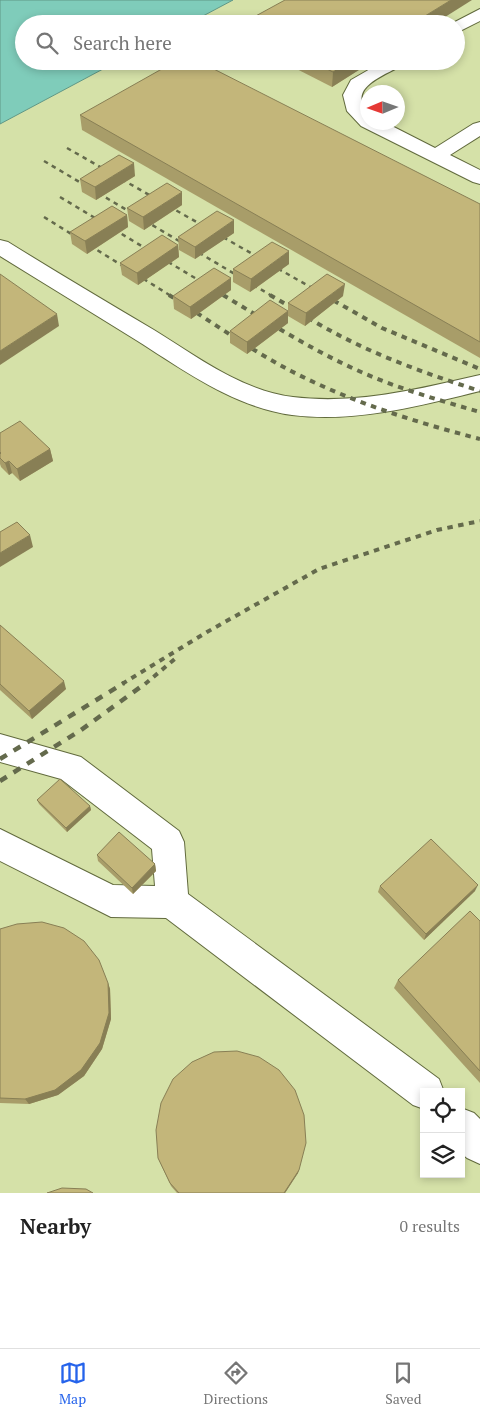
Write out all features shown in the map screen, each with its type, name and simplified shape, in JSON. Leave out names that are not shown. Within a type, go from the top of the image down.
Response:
[{"type":"lane","points":[[465,23],[480,14]]},
{"type":"lane","points":[[360,115],[356,111],[352,95],[358,84],[382,70]]},
{"type":"lane","points":[[436,156],[480,128]]},
{"type":"lane","points":[[384,130],[480,178]]},
{"type":"lane","points":[[0,247],[249,396],[291,406],[336,408],[424,396],[480,383]]},
{"type":"lane","points":[[0,748],[70,767],[168,842],[172,902]]},
{"type":"lane","points":[[0,844],[111,901],[172,902],[421,1088]]},
{"type":"lane","points":[[465,1130],[480,1145]]},
{"type":"shaded area","points":[[233,0],[480,0],[480,1193],[0,1193],[0,124],[101,70],[465,70],[465,15],[205,15]]},
{"type":"water","points":[[0,0],[233,0],[205,15],[15,15],[15,70],[101,70],[0,124]]},
{"type":"building","points":[[285,0],[451,0],[427,15],[258,15]]},
{"type":"building","points":[[160,70],[216,70],[480,204],[480,342],[80,115]]},
{"type":"building","points":[[119,155],[134,163],[95,187],[80,179]]},
{"type":"building","points":[[167,183],[182,192],[143,217],[127,208]]},
{"type":"building","points":[[112,206],[127,215],[85,241],[70,232]]},
{"type":"building","points":[[217,211],[234,220],[195,247],[178,237]]},
{"type":"building","points":[[162,235],[178,245],[137,273],[120,263]]},
{"type":"building","points":[[272,242],[289,251],[251,279],[233,269]]},
{"type":"building","points":[[214,268],[231,278],[190,307],[173,296]]},
{"type":"building","points":[[0,274],[57,314],[0,351]]},
{"type":"building","points":[[327,274],[345,284],[306,313],[288,303]]},
{"type":"building","points":[[270,300],[288,311],[247,342],[230,331]]},
{"type":"building","points":[[20,421],[50,449],[17,469],[9,461],[5,463],[0,458],[0,433]]},
{"type":"building","points":[[17,522],[30,535],[0,553],[0,532]]},
{"type":"building","points":[[0,625],[64,681],[29,711],[0,684]]},
{"type":"building","points":[[60,779],[90,806],[66,828],[37,800]]},
{"type":"building","points":[[119,832],[155,864],[132,888],[97,855]]},
{"type":"building","points":[[431,839],[478,885],[426,934],[380,886]]},
{"type":"building","points":[[470,911],[480,921],[480,1071],[398,980]]},
{"type":"building","points":[[42,922],[64,928],[84,941],[99,960],[108,983],[109,1013],[100,1043],[81,1070],[55,1090],[25,1099],[0,1098],[0,929],[17,924]]},
{"type":"building","points":[[237,1051],[259,1057],[279,1070],[295,1090],[304,1115],[306,1143],[299,1170],[284,1193],[179,1193],[170,1183],[158,1158],[156,1130],[161,1103],[173,1079],[192,1062],[214,1052]]},
{"type":"building","points":[[62,1188],[86,1189],[93,1193],[47,1193]]},
{"type":"railway","points":[[67,148],[326,296]]},
{"type":"railway","points":[[44,161],[272,296]]},
{"type":"railway","points":[[60,197],[225,296]]},
{"type":"railway","points":[[44,217],[171,296]]},
{"type":"railway","points":[[169,295],[260,353],[314,382],[360,402],[431,426],[480,439]]},
{"type":"railway","points":[[223,295],[299,340],[362,373],[412,392],[480,412]]},
{"type":"railway","points":[[270,295],[325,328],[368,350],[480,391]]},
{"type":"railway","points":[[324,295],[382,328],[480,369]]},
{"type":"railway","points":[[122,684],[207,632],[319,569],[437,530],[480,521]]},
{"type":"railway","points":[[145,684],[176,658]]},
{"type":"railway","points":[[0,759],[124,683]]},
{"type":"railway","points":[[0,781],[81,730],[146,683]]}]
